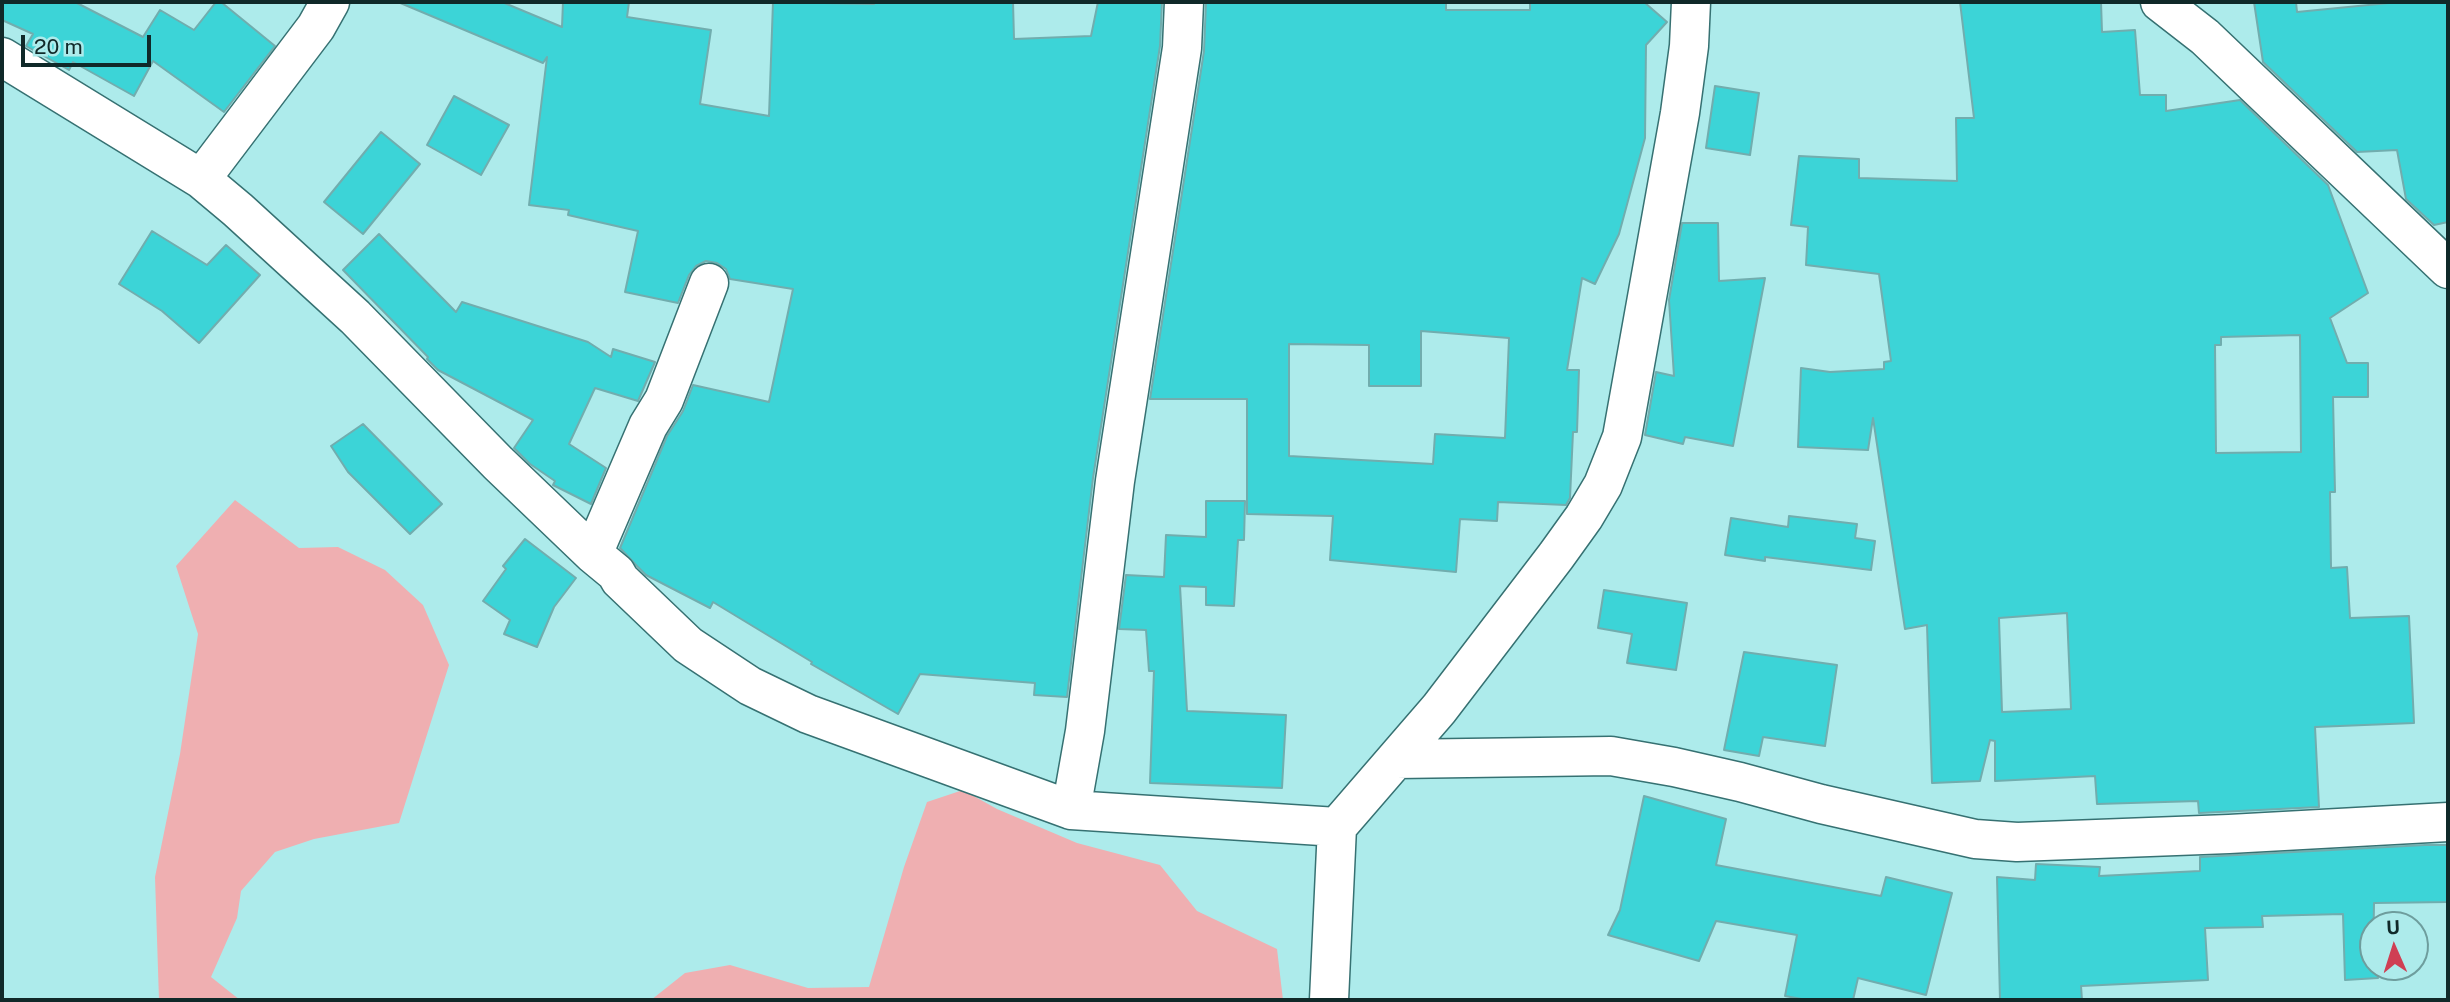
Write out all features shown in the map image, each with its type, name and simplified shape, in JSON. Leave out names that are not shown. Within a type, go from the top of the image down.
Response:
[{"type":"street","points":[[201,179],[316,27],[330,2]]},
{"type":"street","points":[[1071,810],[1085,731],[1115,481],[1182,48],[1184,2]]},
{"type":"street","points":[[1329,1000],[1337,827],[1439,709],[1550,565],[1584,517],[1613,463],[1622,437],[1680,113],[1689,46],[1691,2]]},
{"type":"street","points":[[2160,2],[2205,37],[2448,269]]},
{"type":"street","points":[[2,57],[201,179],[238,210],[355,317],[498,463],[616,573],[620,580],[688,645],[750,686],[808,714],[1071,810],[1337,827]]},
{"type":"street","points":[[593,554],[648,426],[664,400],[709,283]]},
{"type":"street","points":[[1396,759],[1611,756],[1740,782],[1821,804],[1962,836],[2017,842],[2229,834],[2448,821]]},
{"type":"shaded area","points":[[235,500],[299,548],[338,547],[385,570],[423,605],[449,665],[399,823],[314,839],[275,852],[241,891],[237,918],[211,977],[240,1000],[159,1000],[155,877],[180,754],[198,634],[176,566]]},
{"type":"shaded area","points":[[963,790],[997,809],[1077,843],[1160,865],[1197,911],[1277,949],[1283,1000],[651,1000],[685,973],[730,965],[808,988],[869,987],[904,867],[927,802]]},
{"type":"building","points":[[2,2],[75,2],[143,37],[160,10],[194,30],[216,2],[221,2],[275,46],[224,112],[153,61],[134,96],[73,62],[69,70],[26,46],[33,34],[2,20]]},
{"type":"building","points":[[398,2],[502,2],[562,27],[563,2],[629,2],[627,17],[711,30],[700,104],[769,116],[773,2],[1013,2],[1014,39],[1091,36],[1098,2],[1162,2],[1160,46],[1093,478],[1067,697],[1034,695],[1035,683],[920,674],[898,714],[811,664],[812,662],[713,602],[710,608],[646,575],[637,566],[620,548],[667,436],[683,411],[693,385],[769,402],[793,289],[730,279],[726,269],[717,263],[706,261],[696,266],[689,275],[678,303],[625,292],[638,231],[568,215],[569,210],[529,205],[547,57],[543,63]]},
{"type":"building","points":[[1206,2],[1446,2],[1446,10],[1530,10],[1530,2],[1644,2],[1667,22],[1646,45],[1645,138],[1619,234],[1595,284],[1582,278],[1567,370],[1579,370],[1577,432],[1573,432],[1570,498],[1566,505],[1498,502],[1497,521],[1460,519],[1456,572],[1330,560],[1333,516],[1247,514],[1247,399],[1150,399],[1204,51]],"holes":[[[1421,331],[1509,338],[1505,438],[1435,434],[1433,464],[1289,456],[1289,344],[1369,345],[1369,386],[1421,386]]]},
{"type":"building","points":[[1960,2],[2101,2],[2102,32],[2135,30],[2140,95],[2166,95],[2166,111],[2240,100],[2328,185],[2368,293],[2330,318],[2347,363],[2368,363],[2368,397],[2333,397],[2335,492],[2330,492],[2331,568],[2347,567],[2350,618],[2409,616],[2414,723],[2315,727],[2319,807],[2199,813],[2198,801],[2097,804],[2095,776],[1995,781],[1995,741],[1990,740],[1980,781],[1932,783],[1927,625],[1905,629],[1873,418],[1868,450],[1798,447],[1801,368],[1830,372],[1884,369],[1884,362],[1891,361],[1879,274],[1806,265],[1808,227],[1791,225],[1799,156],[1859,159],[1859,178],[1957,181],[1956,118],[1974,118]],"holes":[[[2300,335],[2301,452],[2216,453],[2215,345],[2221,345],[2221,337]],[[2067,613],[2071,709],[2002,712],[1999,618]]]},
{"type":"building","points":[[2254,2],[2296,2],[2297,12],[2399,2],[2448,2],[2448,222],[2434,225],[2406,199],[2397,150],[2357,152],[2263,62]]},
{"type":"building","points":[[1715,86],[1759,93],[1750,155],[1706,148]]},
{"type":"building","points":[[454,96],[509,125],[481,175],[427,145]]},
{"type":"building","points":[[381,132],[420,164],[363,234],[324,202]]},
{"type":"building","points":[[1682,223],[1718,223],[1719,281],[1765,278],[1733,446],[1685,437],[1683,444],[1645,435],[1656,372],[1674,376],[1669,300]]},
{"type":"building","points":[[152,231],[207,265],[226,245],[260,275],[199,343],[162,311],[119,284]]},
{"type":"building","points":[[379,234],[456,312],[462,302],[588,342],[611,357],[613,349],[655,362],[638,401],[595,388],[569,444],[606,468],[591,504],[553,485],[555,481],[530,464],[514,448],[533,420],[438,370],[343,270]]},
{"type":"building","points":[[363,424],[442,504],[410,534],[348,472],[331,446]]},
{"type":"building","points":[[1206,501],[1245,501],[1244,540],[1238,540],[1234,606],[1206,605],[1206,587],[1180,586],[1187,711],[1286,715],[1282,788],[1150,783],[1154,671],[1149,671],[1146,630],[1119,629],[1126,575],[1164,577],[1166,535],[1206,537]]},
{"type":"building","points":[[1789,516],[1857,524],[1855,538],[1875,541],[1871,570],[1725,555],[1731,518],[1788,527]]},
{"type":"building","points":[[525,539],[576,578],[554,607],[537,647],[504,634],[510,620],[483,601],[506,569],[503,566]]},
{"type":"building","points":[[1604,590],[1687,603],[1676,670],[1627,663],[1632,634],[1598,628]]},
{"type":"building","points":[[1744,652],[1837,665],[1825,746],[1763,737],[1759,756],[1724,750]]},
{"type":"building","points":[[1644,796],[1726,819],[1716,865],[1881,896],[1886,877],[1952,893],[1926,995],[1858,978],[1853,1000],[1807,1000],[1785,996],[1797,935],[1716,921],[1699,961],[1608,935],[1620,910]]},
{"type":"building","points":[[2448,845],[2448,902],[2374,903],[2374,911],[2359,911],[2359,979],[2345,980],[2343,914],[2262,916],[2263,927],[2205,928],[2208,980],[2081,986],[2082,1000],[2000,1000],[1997,877],[2035,880],[2036,864],[2100,867],[2099,876],[2200,871],[2200,857]]}]
